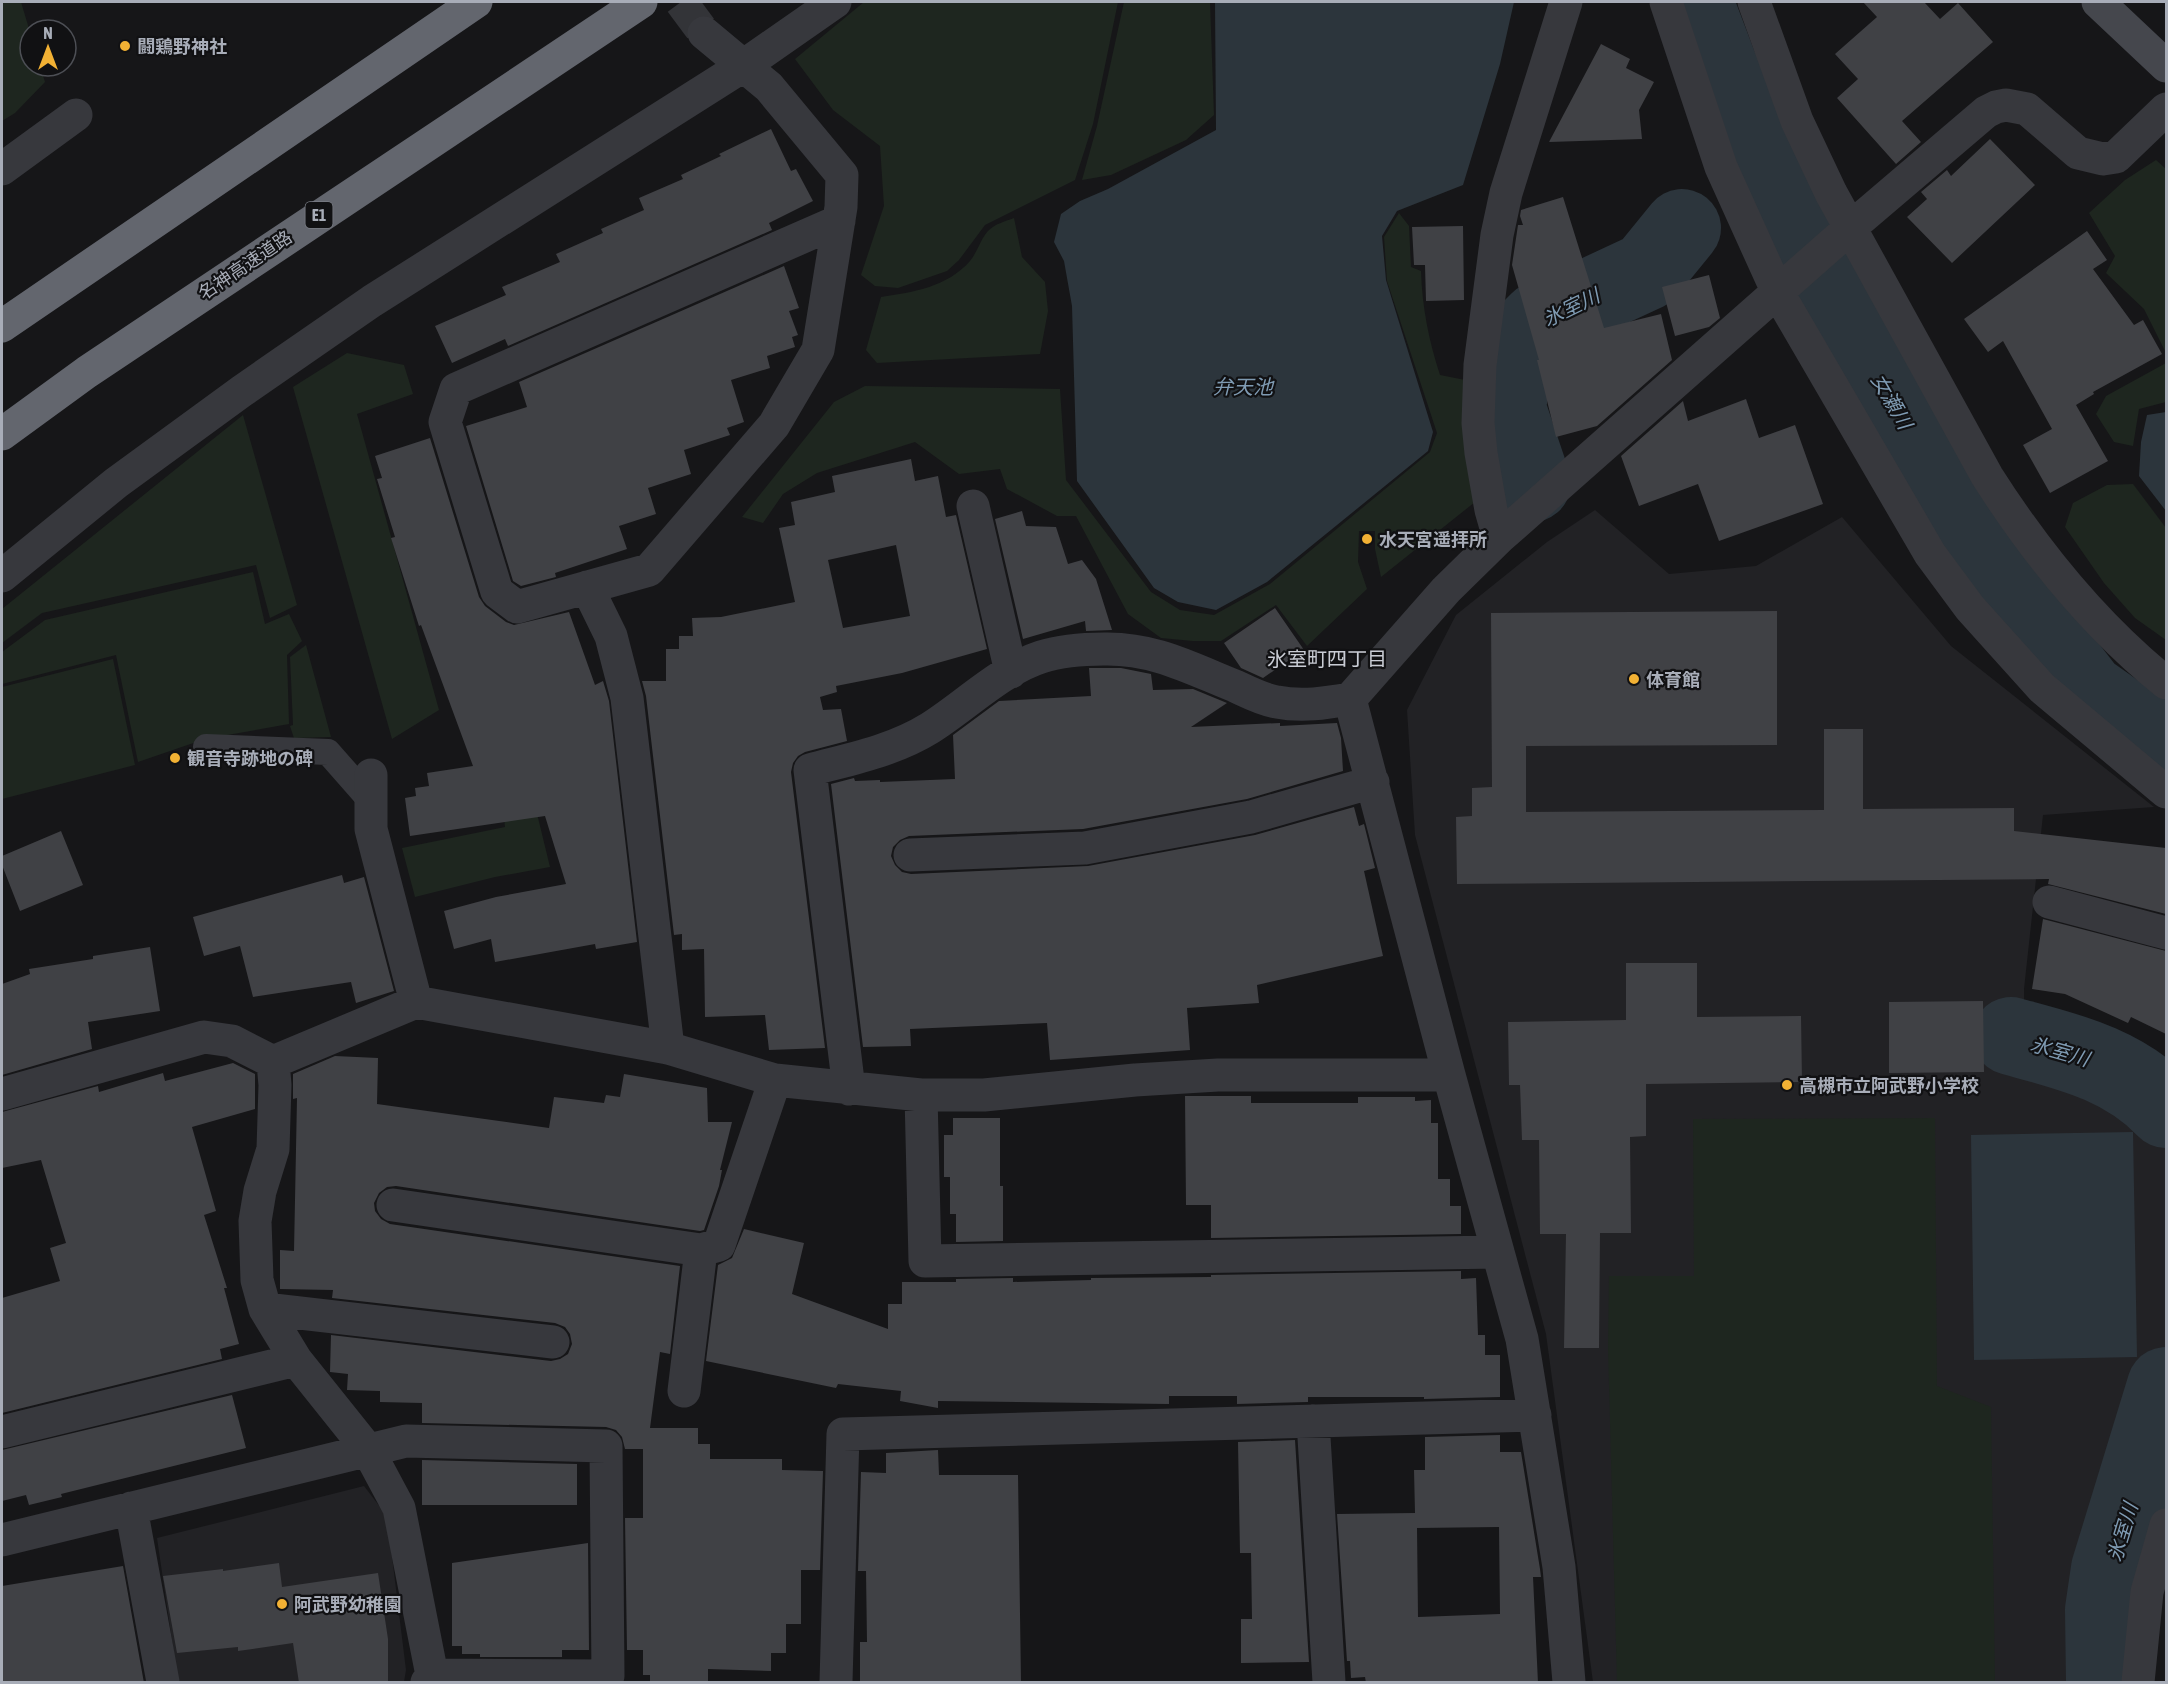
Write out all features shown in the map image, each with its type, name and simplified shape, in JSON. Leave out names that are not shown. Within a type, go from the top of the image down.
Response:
[{"type":"highway","points":[[2,326],[476,2]]},
{"type":"highway","name":"名神高速道路","points":[[2,434],[96,365],[641,2]]},
{"type":"main road","points":[[2098,2],[2166,66]]},
{"type":"street","points":[[2,576],[116,483],[353,314],[743,66],[836,2]]},
{"type":"street","points":[[1499,538],[1491,510],[1481,453],[1478,423],[1480,365],[1497,235],[1506,193],[1566,2]]},
{"type":"street","points":[[1666,2],[1721,167],[1778,293],[1930,554],[1970,608],[2042,688],[2166,792]]},
{"type":"street","points":[[1754,2],[1842,235],[1987,476],[2015,520],[2081,603],[2118,641],[2166,683]]},
{"type":"street","points":[[704,33],[769,87],[842,175],[839,221],[818,350],[774,424],[649,570],[517,607],[497,592],[446,422],[456,388],[839,221]]},
{"type":"street","points":[[849,1089],[810,770],[882,751],[906,741],[930,729],[1011,672],[1042,657],[1104,649],[1133,650],[1155,654],[1275,702],[1300,705],[1350,699],[1446,590],[1499,538],[1842,235],[1986,112],[1996,107],[2016,106],[2027,109],[2078,153],[2103,159],[2116,157],[2166,109]]},
{"type":"street","points":[[2,169],[76,116]]},
{"type":"street","points":[[974,506],[1011,672]]},
{"type":"street","points":[[587,587],[611,636],[627,698],[668,1048]]},
{"type":"street","points":[[1350,699],[1449,1075],[1522,1339],[1559,1567],[1569,1683]]},
{"type":"street","points":[[910,855],[1085,848],[1251,817],[1373,782]]},
{"type":"street","points":[[371,788],[371,829],[416,1002]]},
{"type":"street","points":[[2049,902],[2166,933]]},
{"type":"street","points":[[2,1094],[204,1037],[232,1041],[273,1062],[416,1002],[668,1048],[775,1080],[921,1095],[984,1095],[1135,1080],[1218,1075],[1449,1075]]},
{"type":"street","points":[[2,1540],[368,1450],[406,1440],[606,1446],[608,1676],[429,1679],[399,1508],[368,1450],[296,1360],[265,1309],[256,1280],[255,1221],[260,1191],[273,1149],[275,1084],[273,1062]]},
{"type":"street","points":[[393,1205],[701,1250],[719,1245],[775,1080]]},
{"type":"street","points":[[921,1095],[925,1261],[1498,1252]]},
{"type":"street","points":[[684,1391],[701,1250]]},
{"type":"street","points":[[265,1309],[553,1342]]},
{"type":"street","points":[[2,1432],[296,1360]]},
{"type":"street","points":[[836,1683],[843,1434],[1535,1414]]},
{"type":"street","points":[[1313,1421],[1329,1683]]},
{"type":"street","points":[[131,1508],[163,1683]]},
{"type":"street","points":[[2138,1683],[2147,1592],[2166,1525]]},
{"type":"lane","points":[[206,747],[328,752],[371,788]]},
{"type":"shaded area","points":[[2,2],[21,2],[26,18],[18,18],[18,78],[44,78],[45,82],[15,113],[2,121]]},
{"type":"shaded area","points":[[864,2],[1118,2],[1093,124],[1075,180],[985,225],[959,260],[947,271],[898,288],[875,286],[861,275],[884,206],[880,146],[833,110],[795,59]]},
{"type":"shaded area","points":[[1124,2],[1210,2],[1214,115],[1186,140],[1111,175],[1082,180],[1097,126]]},
{"type":"shaded area","points":[[2156,160],[2166,169],[2166,353],[2144,309],[2106,273],[2115,256],[2089,213],[2125,180]]},
{"type":"shaded area","points":[[1399,213],[1409,226],[1411,267],[1421,271],[1427,324],[1440,375],[1465,380],[1475,502],[1381,577],[1375,549],[1375,531],[1359,531],[1358,562],[1367,589],[1307,646],[1276,605],[1221,641],[1161,638],[1128,614],[1076,516],[1057,516],[1007,489],[1000,469],[959,474],[915,442],[817,473],[783,494],[763,523],[742,517],[834,402],[865,386],[1060,389],[1066,480],[1151,592],[1180,610],[1214,615],[1270,584],[1430,452],[1437,433],[1387,281],[1384,237]]},
{"type":"shaded area","points":[[1014,218],[1022,257],[1045,282],[1048,311],[1040,354],[877,363],[866,350],[881,297],[929,287],[951,277],[970,261],[989,230],[997,224]]},
{"type":"shaded area","points":[[347,353],[404,365],[413,394],[357,414],[439,710],[392,739],[293,387]]},
{"type":"shaded area","points":[[2166,363],[2166,402],[2139,409],[2133,446],[2114,442],[2096,414],[2106,396]]},
{"type":"shaded area","points":[[243,415],[297,605],[270,618],[256,565],[42,613],[2,643],[2,609]]},
{"type":"shaded area","points":[[2133,484],[2166,528],[2166,640],[2135,618],[2104,583],[2065,527],[2073,503],[2107,485]]},
{"type":"shaded area","name":"高槻市立阿武野小学校","points":[[1595,510],[1669,574],[1756,566],[1842,517],[1951,646],[2154,807],[2043,815],[2024,989],[2024,1053],[2161,1116],[2166,1123],[2166,1353],[2093,1573],[2092,1682],[1593,1682],[1546,1334],[1415,835],[1407,710],[1456,615],[1547,542]]},
{"type":"shaded area","points":[[253,572],[265,624],[289,614],[302,641],[287,655],[289,724],[205,739],[138,762],[116,655],[2,684],[2,652],[45,620]]},
{"type":"shaded area","points":[[306,645],[331,737],[294,738],[290,726],[293,725],[290,657]]},
{"type":"shaded area","points":[[113,659],[135,765],[2,799],[2,687]]},
{"type":"shaded area","points":[[532,793],[550,867],[495,877],[415,897],[402,848],[505,827],[502,799]]},
{"type":"shaded area","points":[[1935,1118],[1937,1386],[1991,1407],[1995,1682],[1617,1682],[1608,1348],[1609,1276],[1694,1276],[1693,1119]]},
{"type":"shaded area","name":"阿武野幼稚園","points":[[364,1486],[387,1516],[406,1670],[404,1682],[178,1682],[157,1538]]},
{"type":"water","name":"弁天池","points":[[1215,2],[1514,2],[1500,64],[1463,185],[1397,211],[1382,236],[1386,280],[1433,432],[1428,451],[1267,582],[1216,610],[1178,602],[1154,588],[1077,481],[1072,306],[1064,261],[1054,242],[1061,214],[1080,201],[1108,189],[1216,130]]},
{"type":"water","points":[[2166,412],[2166,511],[2139,476],[2141,442],[2147,415]]},
{"type":"water","points":[[2133,1132],[2137,1357],[1974,1360],[1971,1135]]},
{"type":"building","points":[[1863,2],[1924,2],[1940,19],[1958,3],[1993,42],[1902,121],[1921,142],[1896,164],[1837,98],[1858,79],[1835,54],[1877,17]]},
{"type":"building","points":[[1601,44],[1630,59],[1626,68],[1654,82],[1639,110],[1642,139],[1549,142]]},
{"type":"building","points":[[771,129],[791,171],[796,169],[813,201],[769,223],[772,230],[508,346],[505,339],[452,363],[435,326],[506,295],[502,287],[560,262],[556,254],[603,233],[601,229],[644,210],[639,198],[683,179],[681,175]]},
{"type":"building","points":[[1990,139],[2035,185],[1952,263],[1907,217],[1927,199],[1921,192],[1947,170],[1951,176]]},
{"type":"building","points":[[1563,197],[1604,328],[1661,314],[1672,360],[1597,426],[1556,437],[1537,360],[1539,360],[1512,265],[1518,225],[1523,225],[1521,210]]},
{"type":"building","points":[[1463,226],[1464,300],[1426,301],[1425,265],[1414,265],[1412,227]]},
{"type":"building","points":[[2087,231],[2107,260],[2093,269],[2134,325],[2143,320],[2162,354],[2093,392],[2094,394],[2076,405],[2108,461],[2050,493],[2023,445],[2052,429],[2003,341],[1988,352],[1964,319]]},
{"type":"building","points":[[784,266],[799,308],[789,311],[798,335],[792,337],[795,347],[767,356],[770,368],[731,380],[744,422],[727,428],[730,435],[684,450],[691,474],[648,488],[656,514],[619,526],[627,549],[555,573],[556,577],[521,586],[513,581],[466,426],[527,407],[519,382]]},
{"type":"building","points":[[1709,275],[1720,318],[1709,327],[1675,336],[1662,287]]},
{"type":"building","points":[[1746,399],[1759,438],[1795,425],[1823,504],[1719,541],[1698,484],[1639,506],[1621,456],[1683,401],[1688,421]]},
{"type":"building","points":[[430,438],[479,597],[485,606],[506,622],[514,625],[569,612],[595,685],[603,681],[609,701],[637,942],[596,949],[595,944],[495,962],[491,939],[454,949],[444,911],[496,897],[566,884],[545,816],[410,836],[405,798],[416,796],[415,788],[429,786],[427,773],[473,766],[421,625],[419,626],[391,538],[395,537],[377,479],[382,478],[375,456]]},
{"type":"building","points":[[911,459],[915,481],[938,476],[946,517],[956,515],[987,649],[902,673],[836,686],[837,692],[820,697],[823,710],[841,709],[847,741],[805,752],[793,763],[791,772],[825,1048],[769,1050],[765,1015],[705,1017],[704,949],[682,950],[682,934],[674,935],[646,696],[642,681],[666,681],[666,649],[679,649],[679,636],[693,636],[692,618],[721,617],[795,602],[779,528],[795,525],[791,502],[835,492],[832,476]],"holes":[[[896,545],[910,616],[843,628],[828,560]]]},
{"type":"building","points":[[1022,511],[1026,526],[1056,527],[1068,564],[1082,560],[1096,579],[1112,630],[1086,631],[1085,621],[1023,639],[995,519]]},
{"type":"building","points":[[1275,608],[1304,650],[1263,678],[1241,668],[1224,643]]},
{"type":"building","points":[[1777,611],[1777,745],[1526,746],[1526,812],[1824,810],[1824,729],[1863,729],[1863,809],[2014,808],[2014,831],[2166,848],[2166,914],[2048,884],[2049,879],[1457,884],[1456,817],[1472,816],[1472,788],[1492,787],[1491,613]]},
{"type":"building","points":[[1089,668],[1121,668],[1151,674],[1153,690],[1193,689],[1227,703],[1191,727],[1337,723],[1341,738],[1343,771],[1247,799],[1083,829],[909,836],[900,840],[893,847],[891,856],[895,865],[902,872],[911,874],[1088,866],[1255,835],[1354,807],[1359,826],[1364,824],[1375,868],[1364,871],[1383,956],[1257,985],[1259,1003],[1187,1008],[1190,1050],[1050,1060],[1047,1023],[910,1029],[911,1046],[863,1047],[831,784],[854,778],[855,781],[880,780],[880,782],[955,779],[953,735],[999,701],[1091,696]]},
{"type":"building","points":[[61,831],[83,885],[20,911],[2,865],[2,856]]},
{"type":"building","points":[[342,875],[344,883],[364,877],[394,991],[356,1003],[351,982],[253,997],[240,946],[204,956],[193,917]]},
{"type":"building","points":[[2043,919],[2166,951],[2166,1034],[2131,1017],[2128,1023],[2065,994],[2032,989]]},
{"type":"building","points":[[150,947],[160,1011],[88,1022],[92,1049],[2,1075],[2,984],[30,974],[29,969]]},
{"type":"building","points":[[1626,963],[1697,963],[1697,1017],[1801,1016],[1802,1082],[1646,1084],[1646,1136],[1630,1137],[1631,1233],[1600,1233],[1599,1348],[1564,1348],[1566,1234],[1540,1234],[1539,1140],[1522,1140],[1520,1085],[1509,1085],[1508,1022],[1626,1020]]},
{"type":"building","points":[[1983,1001],[1984,1072],[1889,1073],[1889,1002]]},
{"type":"building","points":[[335,1056],[378,1058],[377,1104],[549,1128],[554,1097],[604,1103],[606,1095],[620,1097],[624,1074],[707,1088],[708,1122],[732,1122],[720,1170],[722,1170],[719,1186],[704,1230],[700,1231],[396,1186],[387,1187],[379,1193],[374,1203],[375,1211],[381,1219],[390,1224],[680,1266],[670,1354],[660,1352],[650,1428],[698,1428],[698,1444],[710,1444],[710,1459],[782,1459],[782,1470],[823,1471],[820,1570],[801,1570],[801,1624],[786,1624],[786,1653],[771,1653],[771,1671],[708,1669],[708,1683],[650,1683],[650,1675],[643,1675],[643,1650],[627,1650],[625,1518],[643,1518],[643,1449],[625,1449],[622,1437],[616,1430],[606,1427],[422,1423],[422,1403],[380,1402],[380,1391],[347,1390],[348,1374],[330,1372],[331,1335],[551,1361],[568,1354],[572,1344],[570,1334],[565,1327],[555,1323],[332,1298],[333,1290],[280,1289],[280,1250],[294,1251],[297,1098],[293,1099],[293,1074]]},
{"type":"building","points":[[233,1063],[255,1074],[255,1109],[192,1127],[216,1211],[204,1215],[227,1288],[224,1288],[239,1344],[220,1349],[222,1359],[2,1413],[2,1298],[60,1281],[50,1248],[66,1243],[41,1160],[2,1168],[2,1112],[98,1086],[99,1092],[163,1073],[165,1081]]},
{"type":"building","points":[[1185,1096],[1251,1096],[1251,1103],[1358,1103],[1358,1097],[1415,1097],[1415,1101],[1431,1100],[1431,1123],[1438,1123],[1438,1179],[1450,1179],[1450,1206],[1461,1206],[1461,1234],[1211,1238],[1211,1205],[1186,1205]]},
{"type":"building","points":[[953,1118],[1000,1118],[1003,1241],[956,1242],[956,1214],[950,1214],[950,1177],[944,1177],[944,1135],[953,1135]]},
{"type":"building","points":[[744,1229],[804,1243],[792,1294],[888,1329],[888,1304],[902,1304],[902,1282],[956,1282],[956,1279],[1013,1278],[1013,1282],[1091,1280],[1091,1278],[1211,1277],[1211,1275],[1461,1271],[1461,1279],[1476,1278],[1478,1335],[1485,1335],[1485,1355],[1500,1355],[1500,1397],[1424,1399],[1424,1397],[1308,1397],[1308,1402],[1237,1404],[1237,1396],[1169,1396],[1169,1404],[938,1401],[938,1408],[900,1401],[901,1391],[838,1384],[836,1388],[706,1361],[718,1265],[732,1258]]},
{"type":"building","points":[[232,1395],[246,1448],[61,1494],[62,1497],[29,1505],[26,1495],[2,1501],[2,1450]]},
{"type":"building","points":[[1500,1435],[1500,1452],[1521,1452],[1541,1577],[1533,1577],[1538,1683],[1366,1683],[1365,1677],[1351,1678],[1350,1661],[1347,1661],[1337,1514],[1415,1513],[1414,1470],[1425,1470],[1425,1437]],"holes":[[[1499,1527],[1500,1614],[1418,1617],[1417,1528]]]},
{"type":"building","points":[[1295,1440],[1309,1662],[1241,1663],[1241,1619],[1252,1619],[1251,1553],[1240,1553],[1238,1442]]},
{"type":"building","points":[[938,1450],[939,1475],[1018,1475],[1021,1683],[860,1683],[860,1642],[867,1642],[866,1571],[858,1571],[861,1472],[886,1473],[886,1453]]},
{"type":"building","points":[[422,1460],[577,1464],[577,1505],[422,1505]]},
{"type":"building","points":[[588,1543],[589,1650],[562,1650],[562,1657],[480,1657],[480,1654],[462,1654],[462,1646],[452,1646],[452,1563]]},
{"type":"building","points":[[279,1563],[282,1587],[378,1573],[388,1639],[388,1683],[299,1683],[293,1643],[238,1651],[238,1647],[177,1653],[163,1576]]},
{"type":"building","points":[[123,1566],[144,1683],[2,1683],[2,1586]]},
{"type":"waterway","name":"女瀬川","points":[[1694,2],[1718,65],[1794,232],[1980,553],[2087,692],[2166,748]]},
{"type":"waterway","name":"氷室川","points":[[1532,483],[1507,409],[1515,345],[1539,321],[1647,271],[1682,228]]},
{"type":"waterway","name":"氷室川","points":[[2011,1036],[2074,1054],[2113,1070],[2132,1081],[2166,1109]]},
{"type":"waterway","name":"氷室川","points":[[2105,1682],[2104,1610],[2110,1569],[2166,1386]]},
{"type":"tunnel","points":[[681,2],[704,33]]},
{"type":"place","name":"闘鶏野神社","points":[[125,46]]},
{"type":"place","name":"水天宮遥拝所","points":[[1367,539]]},
{"type":"place","name":"体育館","points":[[1634,679]]},
{"type":"place","name":"観音寺跡地の碑","points":[[175,758]]},
{"type":"place","name":"高槻市立阿武野小学校","points":[[1787,1085]]},
{"type":"place","name":"阿武野幼稚園","points":[[282,1604]]},
{"type":"district","name":"氷室町四丁目","points":[[1327,658]]}]
